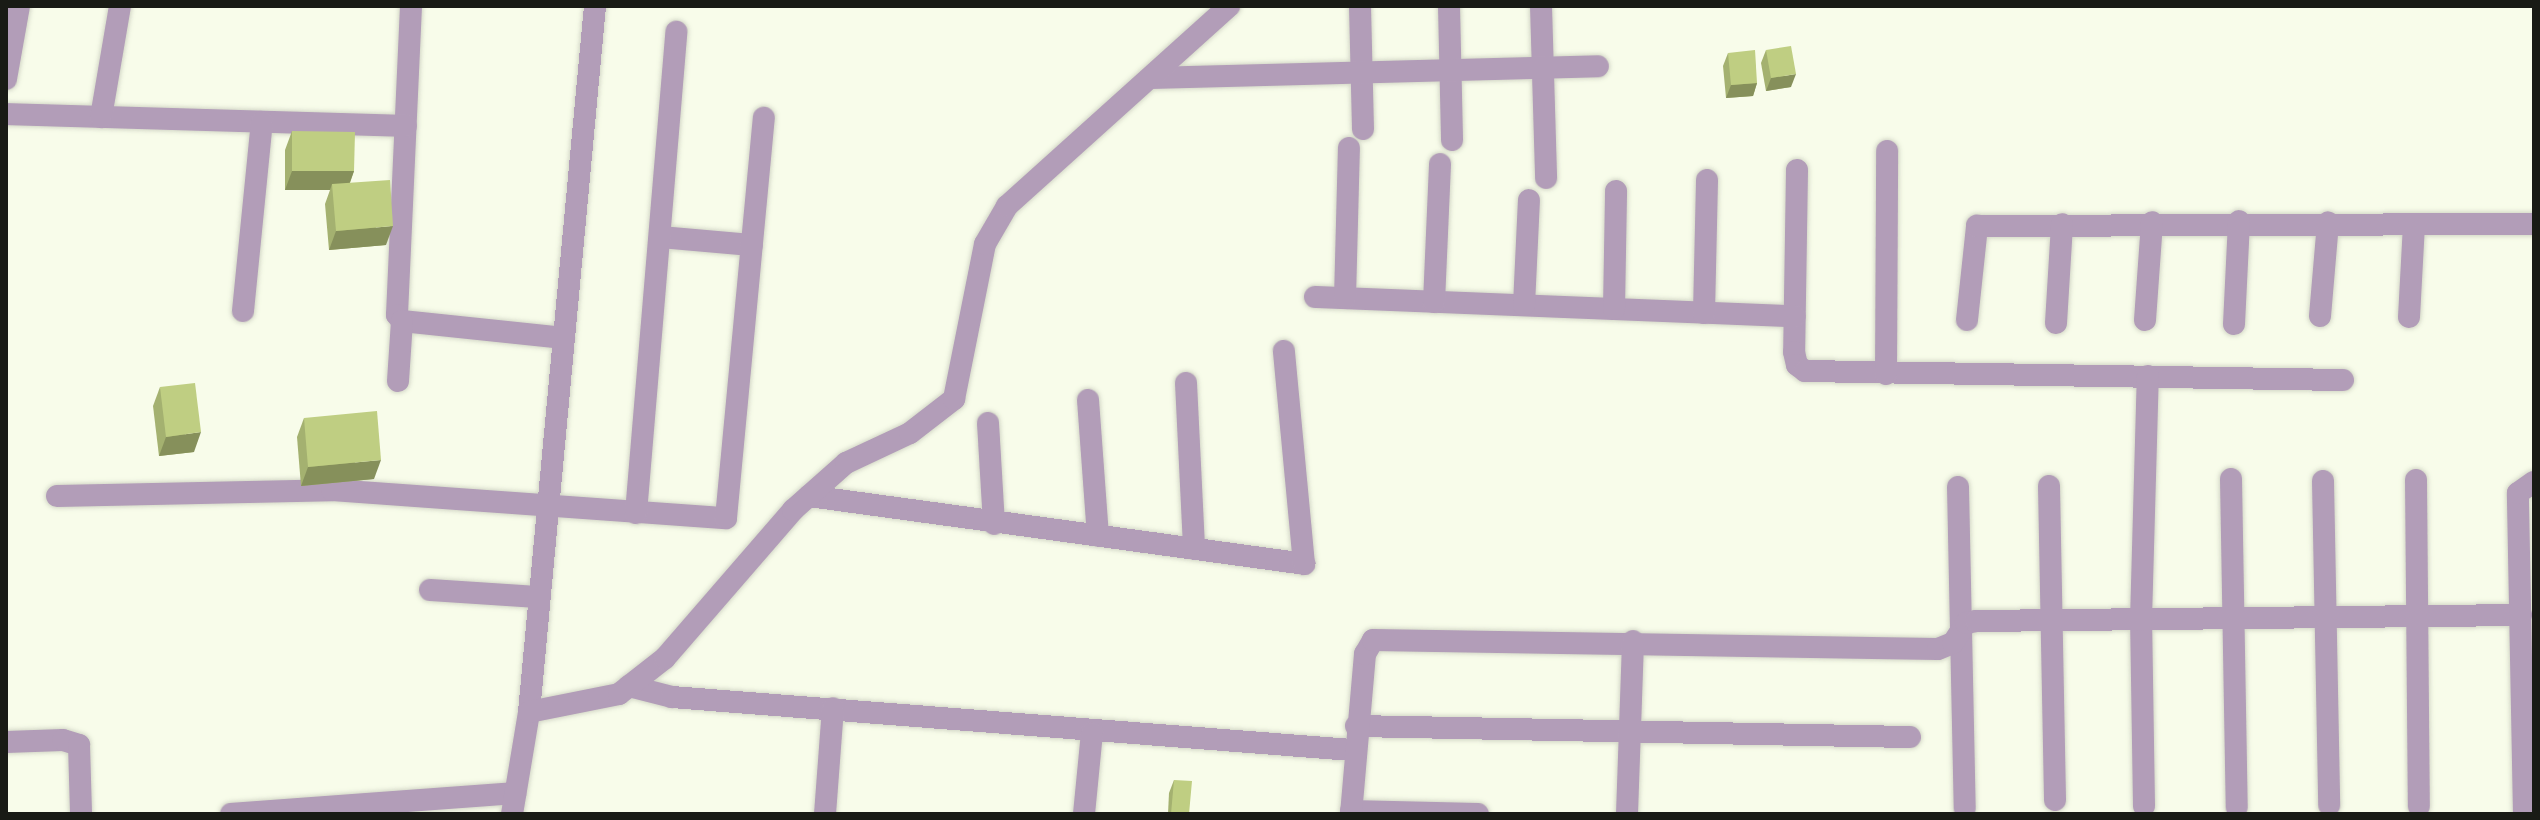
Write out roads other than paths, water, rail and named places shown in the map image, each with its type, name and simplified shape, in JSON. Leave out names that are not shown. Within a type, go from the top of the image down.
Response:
[{"type":"street","points":[[6,79],[19,6]]},
{"type":"street","points":[[101,117],[120,6]]},
{"type":"street","points":[[398,381],[402,321],[396,305],[411,6]]},
{"type":"street","points":[[231,814],[513,804],[529,712],[595,6]]},
{"type":"street","points":[[529,712],[606,697],[629,686],[665,658],[809,496],[846,463],[910,433],[954,399],[985,244],[1007,206],[1229,6]]},
{"type":"street","points":[[1360,6],[1363,129]]},
{"type":"street","points":[[1449,6],[1452,140]]},
{"type":"street","points":[[1541,6],[1546,178]]},
{"type":"street","points":[[636,513],[676,32]]},
{"type":"street","points":[[1152,78],[1598,66]]},
{"type":"street","points":[[6,114],[406,126]]},
{"type":"street","points":[[57,496],[332,490],[549,504],[717,520],[730,510],[764,118]]},
{"type":"street","points":[[243,311],[262,122]]},
{"type":"street","points":[[1345,298],[1349,148]]},
{"type":"street","points":[[1886,374],[1887,151]]},
{"type":"street","points":[[1434,302],[1440,164]]},
{"type":"street","points":[[1797,170],[1794,352],[1797,365],[1805,371],[2343,380]]},
{"type":"street","points":[[1704,313],[1707,180]]},
{"type":"street","points":[[1614,309],[1616,191]]},
{"type":"street","points":[[1524,305],[1529,200]]},
{"type":"street","points":[[2234,324],[2239,221]]},
{"type":"street","points":[[1967,320],[1977,226],[2239,221],[2534,224]]},
{"type":"street","points":[[2145,320],[2152,222]]},
{"type":"street","points":[[2320,316],[2328,222]]},
{"type":"street","points":[[2056,323],[2062,224]]},
{"type":"street","points":[[2409,317],[2414,224]]},
{"type":"street","points":[[660,237],[752,245]]},
{"type":"street","points":[[1315,297],[1795,316]]},
{"type":"street","points":[[402,321],[564,338]]},
{"type":"street","points":[[809,496],[994,524],[1304,564],[1284,351]]},
{"type":"street","points":[[2144,806],[2141,620],[2148,376]]},
{"type":"street","points":[[1186,383],[1194,549]]},
{"type":"street","points":[[1088,400],[1098,536]]},
{"type":"street","points":[[988,423],[994,524]]},
{"type":"street","points":[[2231,479],[2237,807]]},
{"type":"street","points":[[2416,480],[2419,806]]},
{"type":"street","points":[[2323,481],[2329,805]]},
{"type":"street","points":[[2524,814],[2518,493],[2534,482]]},
{"type":"street","points":[[2049,486],[2055,800]]},
{"type":"street","points":[[1958,487],[1965,808]]},
{"type":"street","points":[[430,590],[538,597]]},
{"type":"street","points":[[1478,814],[1351,812],[1352,750],[1365,654],[1373,640],[1633,641],[1938,649],[1953,643],[1961,628],[1976,621],[2419,619],[2521,615]]},
{"type":"street","points":[[1627,814],[1633,641]]},
{"type":"street","points":[[629,686],[658,695],[1092,733],[1352,750]]},
{"type":"street","points":[[825,814],[833,708]]},
{"type":"street","points":[[1356,726],[1910,737]]},
{"type":"street","points":[[1084,814],[1092,733]]},
{"type":"street","points":[[6,742],[63,740],[79,745],[81,814]]}]
